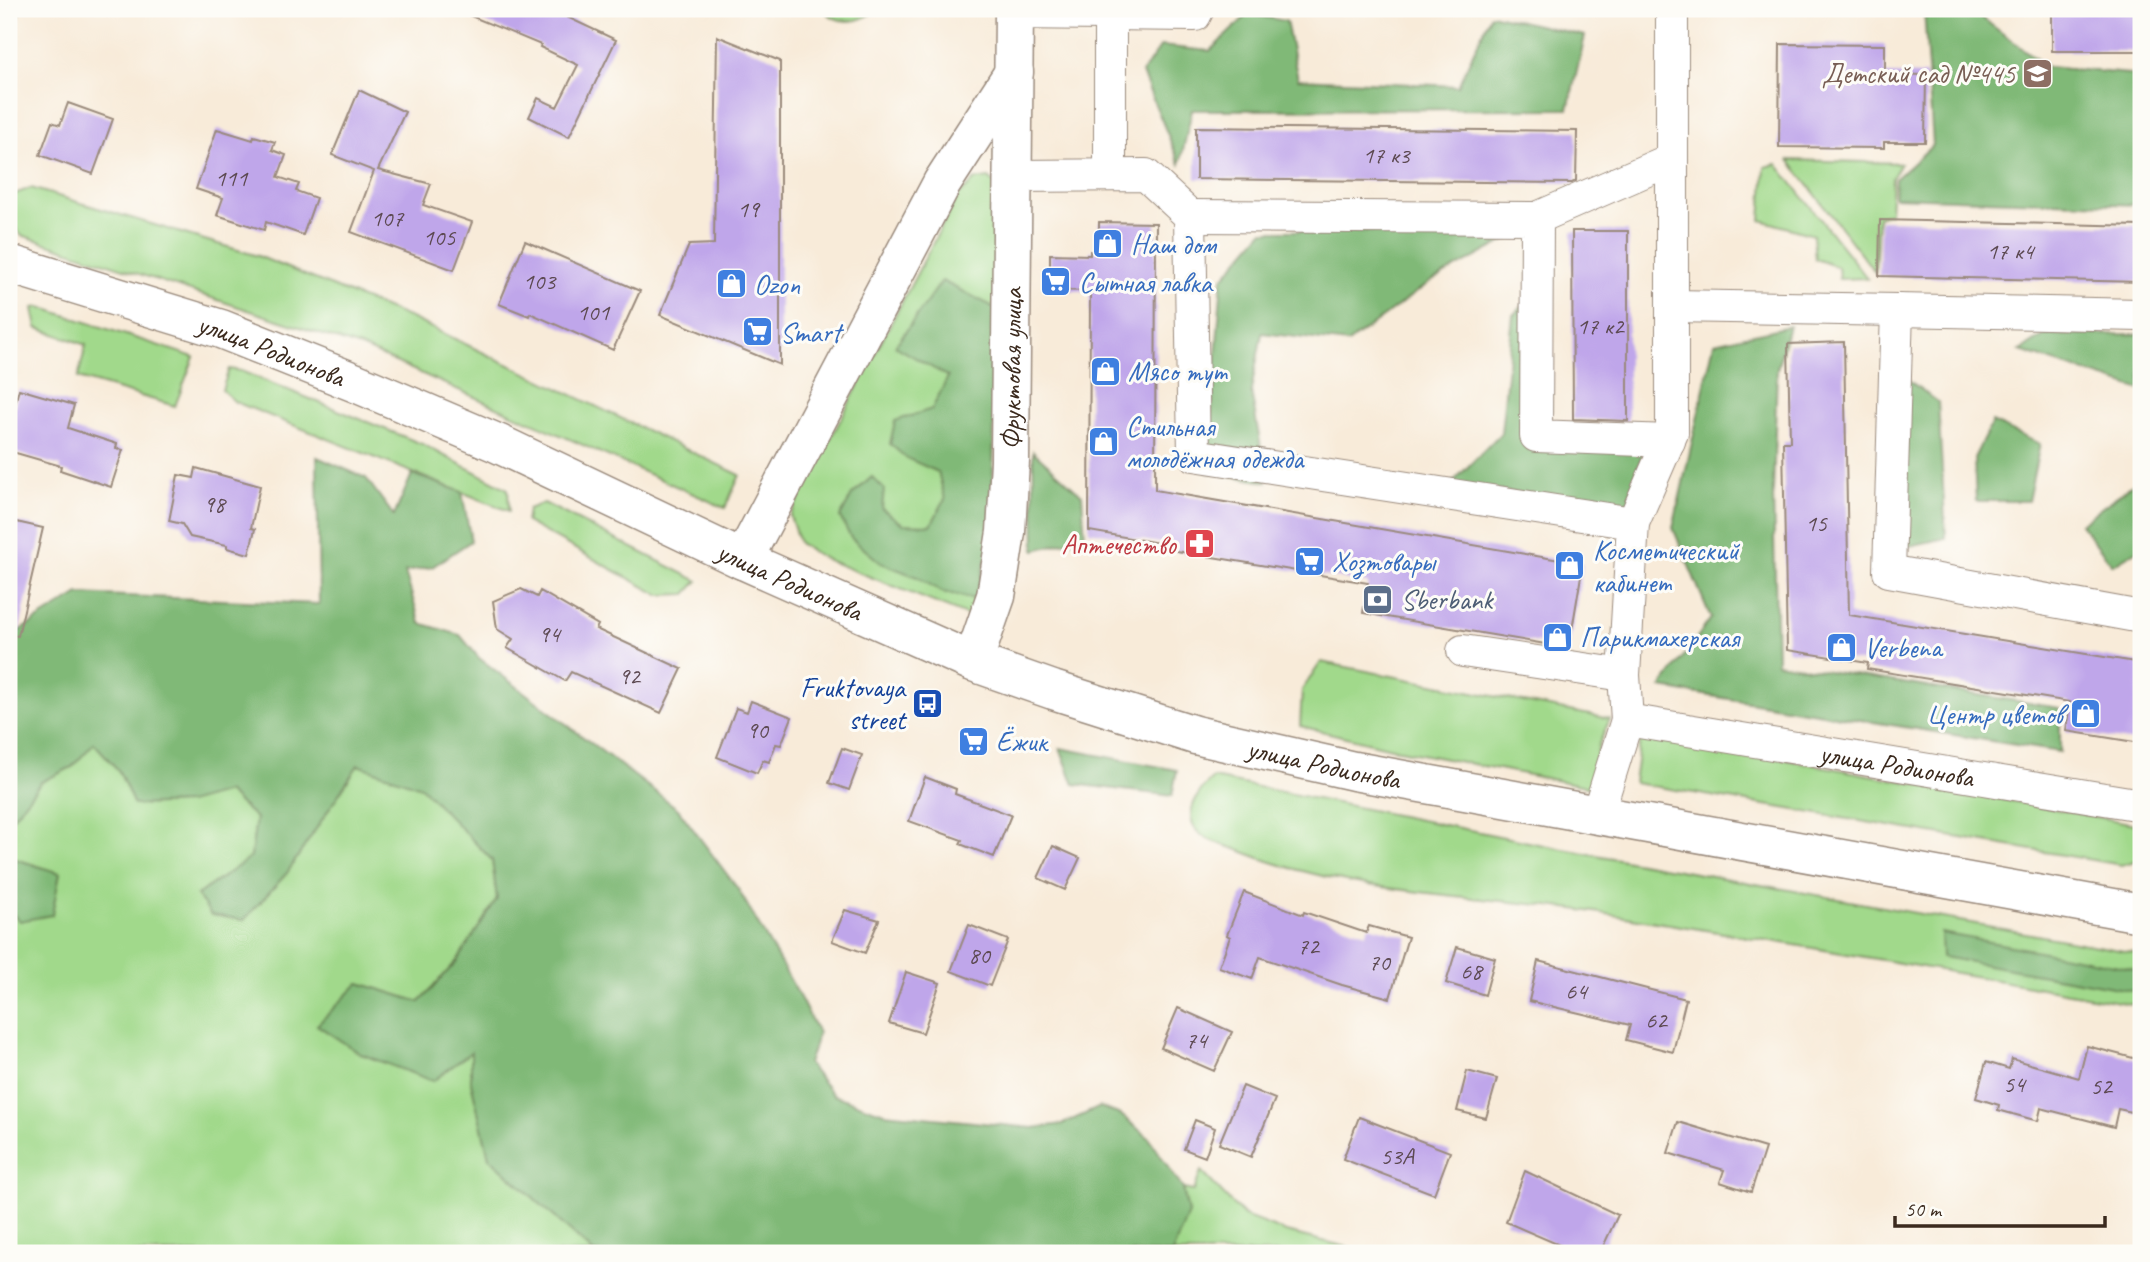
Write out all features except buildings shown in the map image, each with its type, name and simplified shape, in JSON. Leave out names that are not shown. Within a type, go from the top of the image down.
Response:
[{"type":"main road","name":"Фруктовая улица","points":[[973,662],[996,596],[1006,532],[1010,461],[1014,11]]},
{"type":"main road","points":[[743,560],[938,189],[1014,72]]},
{"type":"main road","points":[[955,163],[991,163],[1013,176]]},
{"type":"main road","name":"улица Родионова","points":[[9,264],[221,330],[356,383],[497,443],[743,560],[973,662],[1195,735],[1354,771],[2141,913]]},
{"type":"street","points":[[1014,11],[1195,15],[1198,9]]},
{"type":"street","points":[[1597,816],[1627,720],[1624,675],[1633,523],[1672,433],[1672,9]]},
{"type":"street","points":[[1110,14],[1110,176]]},
{"type":"street","points":[[1013,176],[1146,175],[1190,216],[1537,218],[1672,159]]},
{"type":"street","points":[[1190,216],[1194,454],[1633,523]]},
{"type":"street","points":[[1537,218],[1536,436],[1669,441]]},
{"type":"street","points":[[1672,306],[2141,315]]},
{"type":"street","points":[[1897,310],[1889,571],[2141,617]]},
{"type":"street","points":[[1463,651],[1624,675]]},
{"type":"street","name":"улица Родионова","points":[[1627,720],[2141,805]]},
{"type":"green space","points":[[9,9],[20,9],[9,59]]},
{"type":"green space","points":[[823,9],[876,9],[863,18],[849,21],[835,18]]},
{"type":"green space","points":[[1924,9],[1970,9],[2047,67],[2141,75],[2141,205],[1894,197],[1895,179],[1933,145]]},
{"type":"green space","points":[[1248,14],[1286,21],[1298,79],[1458,86],[1491,14],[1585,36],[1568,109],[1192,110],[1180,164],[1142,73],[1161,46],[1210,51]]},
{"type":"green space","points":[[1789,160],[1901,163],[1892,178],[1890,213],[1878,217],[1875,272]]},
{"type":"green space","points":[[1777,164],[1867,278],[1839,279],[1838,267],[1815,259],[1813,235],[1761,220],[1765,167]]},
{"type":"green space","points":[[989,178],[997,186],[992,537],[971,617],[825,559],[799,543],[790,516],[957,197],[975,180]]},
{"type":"green space","points":[[31,188],[258,256],[413,319],[740,475],[725,508],[366,349],[21,235],[9,220],[9,196]]},
{"type":"green space","points":[[1525,230],[1430,282],[1348,343],[1262,333],[1251,391],[1267,482],[1207,472],[1222,279],[1263,231]]},
{"type":"green space","points":[[942,281],[996,308],[992,537],[975,599],[942,592],[917,577],[881,563],[851,538],[840,517],[852,495],[872,477],[884,489],[882,509],[903,524],[931,525],[945,499],[938,472],[906,458],[890,444],[895,421],[932,409],[948,377],[895,346]]},
{"type":"green space","points":[[9,297],[11,298],[15,358],[9,356]]},
{"type":"green space","points":[[1528,301],[1550,445],[1647,437],[1627,506],[1450,485],[1501,433],[1513,315]]},
{"type":"green space","points":[[40,307],[194,357],[175,406],[78,378],[86,345],[37,328],[33,308]]},
{"type":"green space","points":[[1789,326],[1777,369],[1773,492],[1777,663],[2060,708],[2060,752],[1661,688],[1711,618],[1673,528],[1714,343]]},
{"type":"green space","points":[[2141,334],[2141,390],[2020,351],[2045,335]]},
{"type":"green space","points":[[229,369],[241,371],[422,444],[508,489],[509,511],[235,402],[222,390]]},
{"type":"green space","points":[[1907,379],[1938,402],[1946,538],[1905,547]]},
{"type":"green space","points":[[1992,422],[2040,444],[2028,501],[1976,501],[1974,458]]},
{"type":"green space","points":[[1033,451],[1082,495],[1085,537],[1035,550]]},
{"type":"green space","points":[[317,457],[366,478],[394,516],[412,474],[462,492],[471,541],[432,567],[405,572],[420,623],[460,635],[479,658],[678,809],[738,889],[796,990],[818,1033],[808,1064],[833,1095],[884,1113],[1033,1128],[1063,1124],[1100,1107],[1121,1115],[1149,1138],[1183,1189],[1188,1213],[1172,1253],[594,1253],[489,1157],[471,1082],[471,1052],[433,1081],[361,1054],[317,1025],[359,983],[420,1002],[457,961],[497,899],[492,860],[421,787],[358,765],[287,873],[244,920],[211,915],[197,895],[251,857],[256,818],[227,792],[188,803],[134,805],[119,771],[94,743],[72,767],[41,782],[9,822],[9,637],[79,594],[319,604]]},
{"type":"green space","points":[[2141,478],[2141,548],[2113,565],[2080,524]]},
{"type":"green space","points":[[544,503],[698,581],[686,594],[659,595],[526,522],[528,509]]},
{"type":"green space","points":[[1321,662],[1610,719],[1599,744],[1591,787],[1400,750],[1300,726],[1302,690]]},
{"type":"green space","points":[[1641,733],[2141,825],[2141,859],[2122,865],[1634,783]]},
{"type":"green space","points":[[94,742],[119,771],[134,805],[188,803],[227,792],[256,818],[251,858],[197,895],[244,920],[287,873],[358,765],[421,786],[492,860],[497,899],[457,961],[419,1002],[359,983],[471,1051],[471,1082],[489,1157],[594,1253],[9,1253],[9,911],[20,920],[60,873],[9,857],[9,822],[41,782],[72,767]]},
{"type":"green space","points":[[1060,748],[1177,770],[1172,796],[1074,784]]},
{"type":"green space","points":[[1213,778],[1563,849],[2141,954],[2141,1006],[1594,912],[1413,891],[1323,876],[1279,864],[1201,835],[1193,825],[1192,811],[1202,789]]},
{"type":"green space","points":[[9,857],[60,873],[52,915],[20,921],[9,911]]},
{"type":"green space","points":[[1941,933],[2141,970],[2141,992],[1942,957]]},
{"type":"green space","points":[[1201,1171],[1244,1216],[1286,1232],[1363,1251],[1362,1253],[1172,1253],[1188,1213],[1183,1189],[1194,1191]]},
{"type":"place","name":"Детский сад №445","points":[[2038,73]]},
{"type":"place","name":"Наш дом","points":[[1108,244]]},
{"type":"place","name":"Сытная лавка","points":[[1056,282]]},
{"type":"place","name":"Ozon","points":[[731,284]]},
{"type":"place","name":"Smart","points":[[757,332]]},
{"type":"place","name":"Мясо тут","points":[[1105,371]]},
{"type":"place","name":"Стильная молодёжная одежда","points":[[1103,442]]},
{"type":"place","name":"Аптечество","points":[[1199,544]]},
{"type":"place","name":"Хозтовары","points":[[1309,561]]},
{"type":"place","name":"Косметический кабинет","points":[[1570,566]]},
{"type":"place","name":"Sberbank","points":[[1378,599]]},
{"type":"place","name":"Парикмахерская","points":[[1557,637]]},
{"type":"place","name":"Verbena","points":[[1841,647]]},
{"type":"place","name":"Fruktovaya street","points":[[928,703]]},
{"type":"place","name":"Центр цветов","points":[[2086,714]]},
{"type":"place","name":"Ёжик","points":[[973,741]]}]
